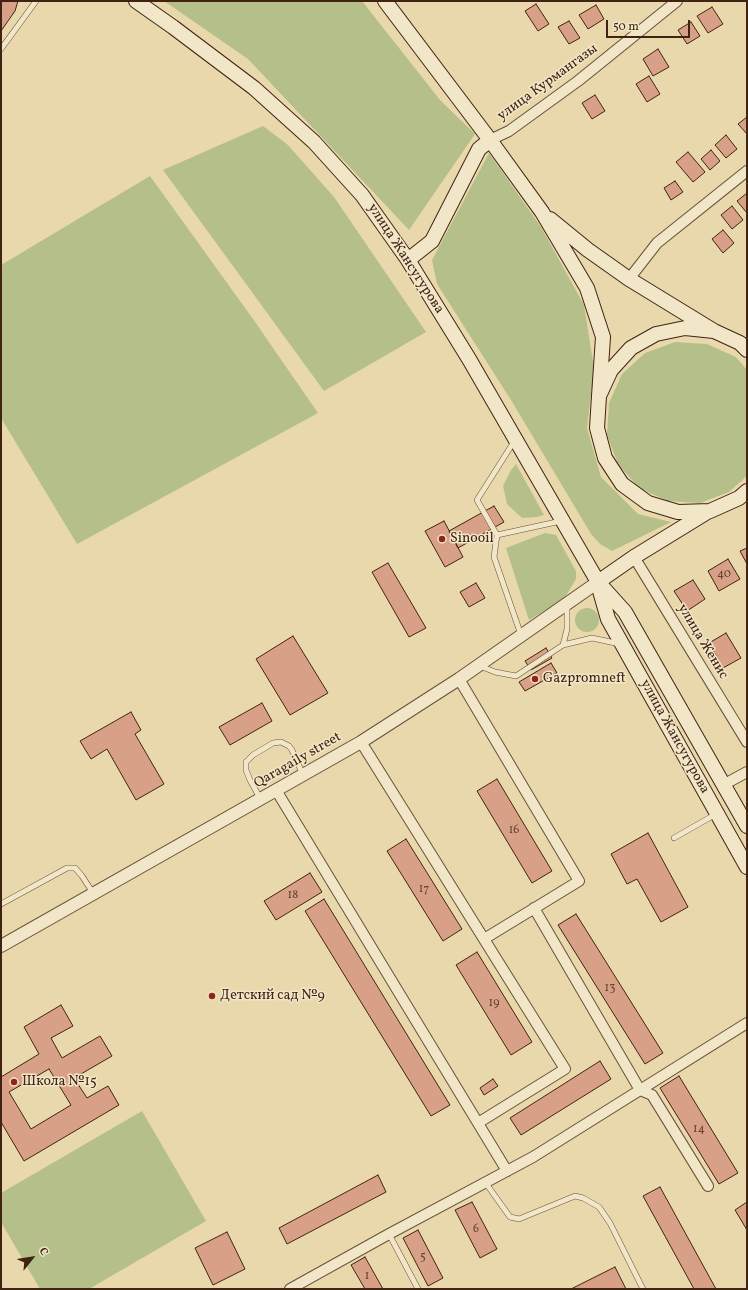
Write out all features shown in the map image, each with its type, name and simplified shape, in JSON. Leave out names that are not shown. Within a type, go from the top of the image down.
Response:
[{"type":"main road","name":"улица Жансугурова","points":[[136,1],[254,88],[314,142],[362,195],[408,260],[469,359],[598,582],[625,612],[747,826]]},
{"type":"main road","points":[[385,1],[490,140],[542,212],[587,288],[603,336],[597,428],[605,458],[622,484],[648,503],[678,512],[710,511]]},
{"type":"main road","points":[[408,260],[432,240],[479,149],[490,140]]},
{"type":"main road","points":[[542,212],[588,250],[629,279],[714,331],[745,346]]},
{"type":"main road","points":[[599,396],[611,370],[631,348],[656,334],[685,328],[714,331]]},
{"type":"main road","points":[[598,582],[634,557],[710,511],[739,498],[747,491]]},
{"type":"main road","name":"улица Жансугурова","points":[[598,582],[608,619],[621,644],[747,867]]},
{"type":"main road","points":[[714,808],[726,789]]},
{"type":"street","name":"улица Курмангазы","points":[[490,140],[509,131],[578,81],[677,1]]},
{"type":"street","points":[[629,279],[657,243],[747,171]]},
{"type":"street","name":"улица Женис","points":[[634,557],[747,742]]},
{"type":"street","name":"Qaragaily street","points":[[1,946],[361,742],[459,679],[598,582]]},
{"type":"street","points":[[459,679],[579,881],[484,939]]},
{"type":"street","points":[[361,742],[565,1069],[478,1123]]},
{"type":"street","points":[[726,789],[747,772]]},
{"type":"street","points":[[276,790],[507,1171]]},
{"type":"street","points":[[534,908],[640,1090],[652,1095],[708,1186]]},
{"type":"street","points":[[290,1289],[307,1285],[389,1234],[533,1156],[747,1022]]},
{"type":"lane","points":[[1,49],[36,1]]},
{"type":"lane","points":[[515,439],[477,500],[497,535],[494,556],[522,635]]},
{"type":"lane","points":[[497,535],[562,521]]},
{"type":"lane","points":[[563,646],[567,629],[567,603]]},
{"type":"lane","points":[[479,665],[495,672],[516,676],[563,646],[592,638],[621,644]]},
{"type":"lane","points":[[261,799],[246,770],[246,762],[253,754],[273,743],[282,742],[289,746],[292,750],[303,774]]},
{"type":"lane","points":[[674,838],[714,808]]},
{"type":"lane","points":[[1,904],[67,868],[75,868],[94,894]]},
{"type":"lane","points":[[485,1182],[510,1217],[519,1219],[575,1196],[583,1198],[599,1207],[610,1223],[643,1289]]},
{"type":"lane","points":[[389,1234],[418,1289]]},
{"type":"green space","points":[[164,1],[362,1],[440,100],[475,134],[409,230],[248,59]]},
{"type":"green space","points":[[263,126],[288,145],[334,197],[426,332],[324,391],[163,170]]},
{"type":"green space","points":[[489,153],[541,227],[584,305],[594,368],[587,428],[601,477],[638,514],[671,522],[612,551],[600,544],[591,534],[511,400],[437,284],[432,260]]},
{"type":"green space","points":[[150,176],[253,319],[318,413],[77,544],[1,418],[1,265]]},
{"type":"green space","points":[[675,342],[707,344],[736,357],[747,370],[747,476],[729,492],[700,503],[668,501],[639,488],[618,464],[607,435],[609,403],[622,374],[645,353]]},
{"type":"green space","points":[[516,464],[544,515],[522,518],[507,504],[503,486],[511,470]]},
{"type":"green space","points":[[545,533],[556,535],[576,571],[576,579],[564,599],[529,620],[506,548]]},
{"type":"green space","points":[[587,608],[592,609],[598,615],[598,625],[592,631],[587,632],[582,631],[576,625],[575,620],[576,615],[582,609]]},
{"type":"green space","points":[[142,1111],[206,1221],[89,1289],[40,1289],[1,1222],[1,1193]]},
{"type":"building","points":[[1,1],[18,1],[15,11],[1,31]]},
{"type":"building","points":[[536,4],[549,24],[538,31],[525,11]]},
{"type":"building","points":[[596,5],[604,19],[588,29],[579,15]]},
{"type":"building","points":[[712,7],[723,24],[708,33],[697,16]]},
{"type":"building","points":[[569,21],[580,38],[569,44],[558,27]]},
{"type":"building","points":[[691,22],[700,36],[687,44],[678,30]]},
{"type":"building","points":[[658,49],[669,67],[653,76],[643,59]]},
{"type":"building","points":[[649,76],[660,94],[647,102],[636,84]]},
{"type":"building","points":[[595,95],[605,111],[592,119],[582,103]]},
{"type":"building","points":[[747,117],[747,134],[738,124]]},
{"type":"building","points":[[726,135],[737,149],[726,158],[715,145]]},
{"type":"building","points":[[711,150],[720,161],[710,170],[701,159]]},
{"type":"building","points":[[688,152],[705,172],[693,182],[676,162]]},
{"type":"building","points":[[675,181],[683,192],[671,200],[664,188]]},
{"type":"building","points":[[747,193],[747,213],[737,201]]},
{"type":"building","points":[[732,206],[743,220],[732,229],[721,215]]},
{"type":"building","points":[[723,230],[734,243],[723,253],[712,239]]},
{"type":"building","points":[[494,506],[504,522],[458,548],[449,531]]},
{"type":"building","name":"Sinooil","points":[[444,521],[463,557],[445,567],[425,531]]},
{"type":"building","points":[[747,548],[747,564],[740,551]]},
{"type":"building","points":[[728,559],[740,579],[719,591],[708,571]]},
{"type":"building","points":[[388,563],[426,628],[409,637],[372,572]]},
{"type":"building","points":[[693,580],[705,599],[687,611],[674,591]]},
{"type":"building","name":"Sinooil","points":[[476,583],[485,598],[469,607],[460,592]]},
{"type":"building","points":[[726,633],[741,658],[723,668],[709,643]]},
{"type":"building","points":[[293,636],[328,693],[290,715],[256,659]]},
{"type":"building","points":[[546,648],[552,658],[531,670],[525,661]]},
{"type":"building","name":"Gazpromneft","points":[[551,663],[557,673],[525,691],[519,682]]},
{"type":"building","points":[[262,703],[272,721],[230,745],[219,727]]},
{"type":"building","points":[[131,712],[141,730],[135,734],[164,784],[136,800],[107,749],[91,759],[80,741]]},
{"type":"building","points":[[497,779],[552,871],[532,883],[477,791]]},
{"type":"building","points":[[648,833],[688,907],[661,922],[637,879],[627,884],[611,854]]},
{"type":"building","points":[[406,839],[462,929],[443,941],[387,851]]},
{"type":"building","points":[[310,873],[322,892],[276,920],[264,901]]},
{"type":"building","points":[[324,899],[450,1105],[431,1116],[305,911]]},
{"type":"building","points":[[576,914],[663,1053],[645,1064],[558,925]]},
{"type":"building","points":[[477,952],[532,1042],[511,1055],[456,965]]},
{"type":"building","name":"Школа №15","points":[[61,1005],[73,1026],[51,1038],[62,1058],[100,1036],[112,1056],[74,1078],[87,1098],[108,1086],[119,1105],[24,1161],[1,1122],[1,1077],[39,1054],[24,1027]],"holes":[[[49,1069],[71,1105],[31,1129],[9,1092]]]},
{"type":"building","points":[[600,1061],[611,1079],[521,1135],[510,1118]]},
{"type":"building","points":[[679,1076],[738,1173],[719,1184],[660,1088]]},
{"type":"building","points":[[493,1079],[498,1086],[484,1095],[480,1088]]},
{"type":"building","points":[[378,1175],[386,1192],[287,1244],[279,1228]]},
{"type":"building","points":[[660,1187],[716,1289],[694,1289],[643,1196]]},
{"type":"building","points":[[472,1202],[497,1249],[480,1258],[455,1210]]},
{"type":"building","points":[[747,1202],[747,1230],[735,1210]]},
{"type":"building","points":[[418,1230],[443,1278],[428,1286],[403,1238]]},
{"type":"building","points":[[227,1232],[245,1269],[213,1285],[195,1248]]},
{"type":"building","points":[[365,1257],[383,1289],[365,1289],[351,1265]]},
{"type":"building","points":[[615,1267],[626,1289],[571,1289]]},
{"type":"place","name":"Sinooil","points":[[442,539]]},
{"type":"place","name":"Gazpromneft","points":[[535,679]]},
{"type":"place","name":"Детский сад №9","points":[[212,996]]},
{"type":"place","name":"Школа №15","points":[[14,1082]]}]
